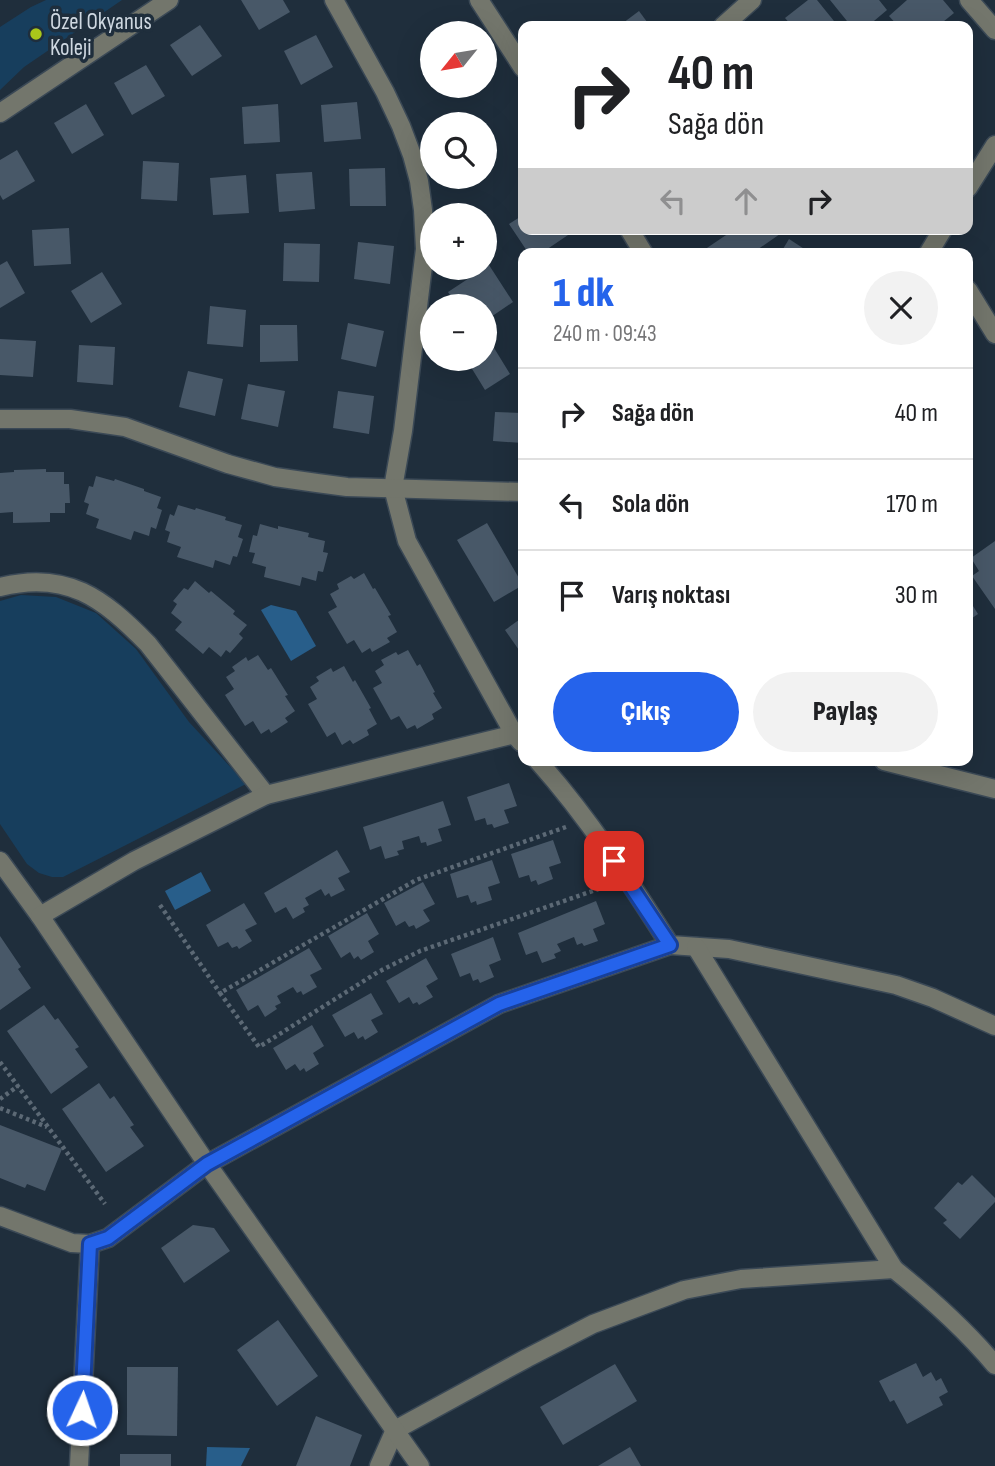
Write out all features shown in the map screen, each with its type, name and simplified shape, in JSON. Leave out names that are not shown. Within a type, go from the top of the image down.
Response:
[{"type":"street","points":[[0,113],[169,0]]},
{"type":"street","points":[[334,0],[385,92],[401,127],[419,181],[423,210],[425,249],[403,431],[393,488],[407,541],[518,734]]},
{"type":"street","points":[[479,0],[518,60]]},
{"type":"street","points":[[729,21],[752,0]]},
{"type":"street","points":[[969,0],[995,30]]},
{"type":"street","points":[[973,180],[995,145]]},
{"type":"street","points":[[973,298],[995,334]]},
{"type":"street","points":[[0,419],[70,419],[125,427],[228,464],[275,477],[347,487],[518,492]]},
{"type":"street","points":[[0,587],[38,580],[61,584],[84,592],[108,606],[148,644],[266,795]]},
{"type":"street","points":[[40,916],[134,861],[266,795],[518,737]]},
{"type":"street","points":[[542,766],[627,879],[670,945]]},
{"type":"street","points":[[904,766],[995,789]]},
{"type":"street","points":[[0,861],[207,1164],[420,1466]]},
{"type":"street","points":[[0,1216],[72,1242],[90,1244],[108,1238],[207,1164],[499,1004],[670,945],[729,949],[896,985],[933,998],[995,1026]]},
{"type":"street","points":[[696,947],[894,1269],[934,1302],[995,1365]]},
{"type":"street","points":[[79,1466],[90,1244]]},
{"type":"street","points":[[379,1466],[395,1430],[593,1324],[684,1290],[741,1279],[894,1269]]},
{"type":"path","points":[[220,993],[416,880],[585,821]]},
{"type":"path","points":[[160,905],[258,1047],[378,972],[419,951],[627,879]]},
{"type":"path","points":[[0,1062],[105,1204]]},
{"type":"path","points":[[0,1099],[18,1086]]},
{"type":"path","points":[[0,1108],[48,1127]]},
{"type":"shaded area","name":"Özel Okyanus Koleji","points":[[46,0],[122,0],[24,67],[0,90],[0,27]]},
{"type":"shaded area","points":[[21,595],[56,597],[96,613],[136,649],[189,722],[246,784],[63,877],[39,873],[27,864],[0,824],[0,601]]},
{"type":"shaded area","points":[[271,605],[296,611],[316,646],[291,661],[261,610]]},
{"type":"shaded area","points":[[201,872],[211,891],[175,910],[165,891]]},
{"type":"shaded area","points":[[207,1447],[250,1448],[241,1466],[206,1466]]},
{"type":"building","points":[[241,0],[283,0],[290,12],[259,30]]},
{"type":"building","points":[[808,0],[817,0],[834,21],[788,21],[785,18]]},
{"type":"building","points":[[830,0],[879,0],[887,10],[874,21],[847,21]]},
{"type":"building","points":[[907,0],[943,0],[954,13],[944,21],[894,21],[889,16]]},
{"type":"building","points":[[639,11],[646,21],[626,21]]},
{"type":"building","points":[[200,25],[222,56],[192,76],[170,45]]},
{"type":"building","points":[[316,35],[333,67],[301,85],[284,51]]},
{"type":"building","points":[[146,65],[165,96],[132,115],[114,83]]},
{"type":"building","points":[[357,102],[361,139],[324,142],[321,105]]},
{"type":"building","points":[[86,104],[104,135],[72,154],[54,123]]},
{"type":"building","points":[[278,104],[280,142],[244,144],[242,107]]},
{"type":"building","points":[[17,150],[35,181],[3,200],[0,195],[0,160]]},
{"type":"building","points":[[143,161],[179,163],[177,201],[141,199]]},
{"type":"building","points":[[385,168],[386,206],[350,206],[349,169]]},
{"type":"building","points":[[312,172],[315,209],[279,212],[276,174]]},
{"type":"building","points":[[246,175],[249,213],[213,215],[210,178]]},
{"type":"building","points":[[518,218],[518,235],[568,235],[549,248],[525,248],[509,224]]},
{"type":"building","points":[[69,228],[71,264],[34,266],[32,230]]},
{"type":"building","points":[[726,235],[779,235],[760,248],[707,248]]},
{"type":"building","points":[[789,239],[803,248],[784,248]]},
{"type":"building","points":[[358,242],[394,246],[390,284],[354,279]]},
{"type":"building","points":[[284,243],[320,244],[319,282],[283,281]]},
{"type":"building","points":[[7,261],[25,293],[0,308],[0,265]]},
{"type":"building","points":[[102,272],[122,304],[91,323],[71,291]]},
{"type":"building","points":[[497,277],[513,302],[497,313],[497,294],[448,292],[466,280],[497,280]]},
{"type":"building","points":[[210,306],[246,310],[243,347],[207,344]]},
{"type":"building","points":[[348,323],[384,331],[376,367],[341,359]]},
{"type":"building","points":[[260,325],[297,325],[298,361],[260,362]]},
{"type":"building","points":[[0,339],[36,341],[33,377],[0,375]]},
{"type":"building","points":[[79,345],[115,347],[113,385],[77,382]]},
{"type":"building","points":[[497,353],[510,374],[485,390],[473,371],[497,371]]},
{"type":"building","points":[[188,371],[223,379],[215,416],[179,407]]},
{"type":"building","points":[[248,384],[285,391],[278,427],[241,419]]},
{"type":"building","points":[[338,391],[374,396],[369,434],[333,428]]},
{"type":"building","points":[[495,412],[518,413],[518,443],[493,441]]},
{"type":"building","points":[[46,469],[46,472],[64,472],[64,484],[69,484],[70,503],[65,503],[65,513],[50,513],[50,522],[13,523],[13,512],[0,513],[0,473]]},
{"type":"building","points":[[96,476],[114,481],[115,479],[161,497],[157,508],[162,510],[156,529],[151,527],[149,536],[134,531],[131,540],[96,528],[99,519],[86,514],[89,504],[84,502],[89,486],[93,487]]},
{"type":"building","points":[[178,505],[226,517],[225,520],[242,525],[238,537],[243,539],[237,557],[233,556],[230,565],[215,560],[213,568],[177,557],[181,547],[167,542],[170,532],[165,530],[170,514],[174,516]]},
{"type":"building","points":[[487,523],[518,576],[518,588],[494,602],[457,540]]},
{"type":"building","points":[[260,524],[309,533],[308,537],[325,541],[323,552],[328,553],[323,572],[318,571],[316,581],[302,577],[300,586],[264,577],[266,567],[252,563],[255,553],[249,552],[253,535],[257,536]]},
{"type":"building","points":[[995,541],[995,609],[973,577],[979,571],[973,557]]},
{"type":"building","points":[[364,573],[391,615],[388,616],[397,632],[387,638],[390,642],[372,652],[370,648],[362,653],[354,640],[347,644],[328,612],[337,607],[330,594],[339,589],[337,584],[351,576],[354,579]]},
{"type":"building","points":[[195,581],[235,611],[233,614],[247,625],[239,634],[243,638],[230,653],[226,650],[221,657],[209,647],[203,654],[175,630],[182,622],[171,613],[177,604],[173,601],[184,588],[188,590]]},
{"type":"building","points":[[518,621],[518,649],[505,630]]},
{"type":"building","points":[[408,650],[417,666],[420,664],[442,708],[432,714],[434,719],[417,729],[415,725],[407,729],[399,716],[391,720],[373,688],[382,683],[375,671],[384,665],[381,660],[396,652],[398,655]]},
{"type":"building","points":[[258,655],[268,670],[271,668],[295,711],[285,718],[288,722],[271,733],[269,729],[261,734],[253,721],[245,726],[225,695],[234,689],[226,677],[235,671],[232,667],[246,657],[248,661]]},
{"type":"building","points":[[344,666],[371,708],[369,709],[377,724],[367,730],[369,735],[353,744],[350,740],[342,745],[335,732],[327,737],[308,704],[317,699],[310,687],[319,681],[316,677],[331,668],[333,672]]},
{"type":"building","points":[[509,783],[517,806],[504,810],[509,823],[494,828],[492,824],[487,825],[485,818],[475,821],[467,797]]},
{"type":"building","points":[[443,801],[451,825],[438,829],[442,841],[427,846],[426,842],[421,843],[419,836],[402,841],[404,849],[397,851],[399,855],[385,859],[381,846],[370,850],[363,827]]},
{"type":"building","points":[[553,840],[561,863],[549,867],[553,879],[538,885],[536,880],[531,882],[529,875],[519,878],[511,854]]},
{"type":"building","points":[[337,850],[350,872],[338,878],[345,890],[331,897],[329,893],[325,896],[321,889],[305,898],[309,905],[303,908],[305,912],[293,919],[286,907],[275,913],[264,893]]},
{"type":"building","points":[[492,860],[500,883],[488,887],[492,900],[477,905],[476,901],[471,903],[468,895],[457,898],[450,874]]},
{"type":"building","points":[[423,882],[435,904],[423,910],[430,921],[416,929],[414,925],[409,927],[405,921],[396,926],[384,903]]},
{"type":"building","points":[[596,901],[605,924],[593,929],[598,941],[584,946],[582,943],[577,945],[574,937],[557,944],[561,951],[554,954],[556,958],[542,963],[537,951],[526,955],[518,933]]},
{"type":"building","points":[[244,903],[257,924],[245,930],[252,941],[239,949],[237,946],[232,948],[228,942],[218,947],[206,925]]},
{"type":"building","points":[[367,913],[379,934],[368,941],[374,952],[361,960],[358,956],[354,959],[350,952],[341,958],[328,936]]},
{"type":"building","points":[[0,936],[21,967],[18,969],[31,988],[0,1010]]},
{"type":"building","points":[[493,937],[501,960],[489,965],[494,977],[480,983],[478,979],[473,981],[470,973],[460,977],[451,954]]},
{"type":"building","points":[[309,948],[322,969],[310,975],[317,987],[303,995],[301,991],[297,993],[293,987],[277,996],[281,1003],[265,1017],[258,1005],[248,1011],[236,990]]},
{"type":"building","points":[[426,958],[438,979],[426,986],[433,997],[419,1005],[417,1002],[413,1004],[409,997],[399,1003],[386,981]]},
{"type":"building","points":[[371,993],[383,1014],[371,1020],[378,1032],[365,1040],[363,1036],[358,1039],[354,1032],[345,1037],[332,1015]]},
{"type":"building","points":[[44,1005],[55,1020],[58,1018],[79,1047],[75,1049],[88,1067],[51,1094],[7,1031]]},
{"type":"building","points":[[312,1025],[324,1046],[313,1053],[319,1064],[306,1072],[304,1068],[300,1071],[295,1064],[286,1070],[273,1048]]},
{"type":"building","points":[[99,1083],[110,1099],[114,1096],[134,1125],[130,1127],[144,1146],[106,1172],[62,1109]]},
{"type":"building","points":[[0,1125],[62,1149],[45,1191],[27,1184],[25,1188],[0,1178]]},
{"type":"building","points":[[972,1175],[995,1198],[995,1202],[960,1239],[943,1223],[947,1220],[934,1208],[958,1182],[962,1185]]},
{"type":"building","points":[[193,1225],[214,1228],[230,1251],[184,1283],[161,1248]]},
{"type":"building","points":[[278,1320],[318,1376],[277,1406],[237,1350]]},
{"type":"building","points":[[916,1363],[923,1377],[931,1372],[936,1381],[941,1378],[948,1392],[939,1397],[943,1405],[907,1424],[894,1400],[890,1402],[879,1381]]},
{"type":"building","points":[[615,1364],[637,1401],[563,1445],[540,1407]]},
{"type":"building","points":[[127,1367],[178,1367],[177,1436],[127,1435]]},
{"type":"building","points":[[316,1416],[362,1435],[350,1466],[296,1466]]},
{"type":"building","points":[[630,1447],[641,1466],[598,1466]]},
{"type":"building","points":[[120,1454],[171,1454],[171,1466],[120,1466]]},
{"type":"place","name":"Özel Okyanus Koleji","points":[[36,34]]},
{"type":"route","points":[[82,1410],[90,1244],[108,1238],[207,1164],[499,1004],[670,945],[614,861]]}]
